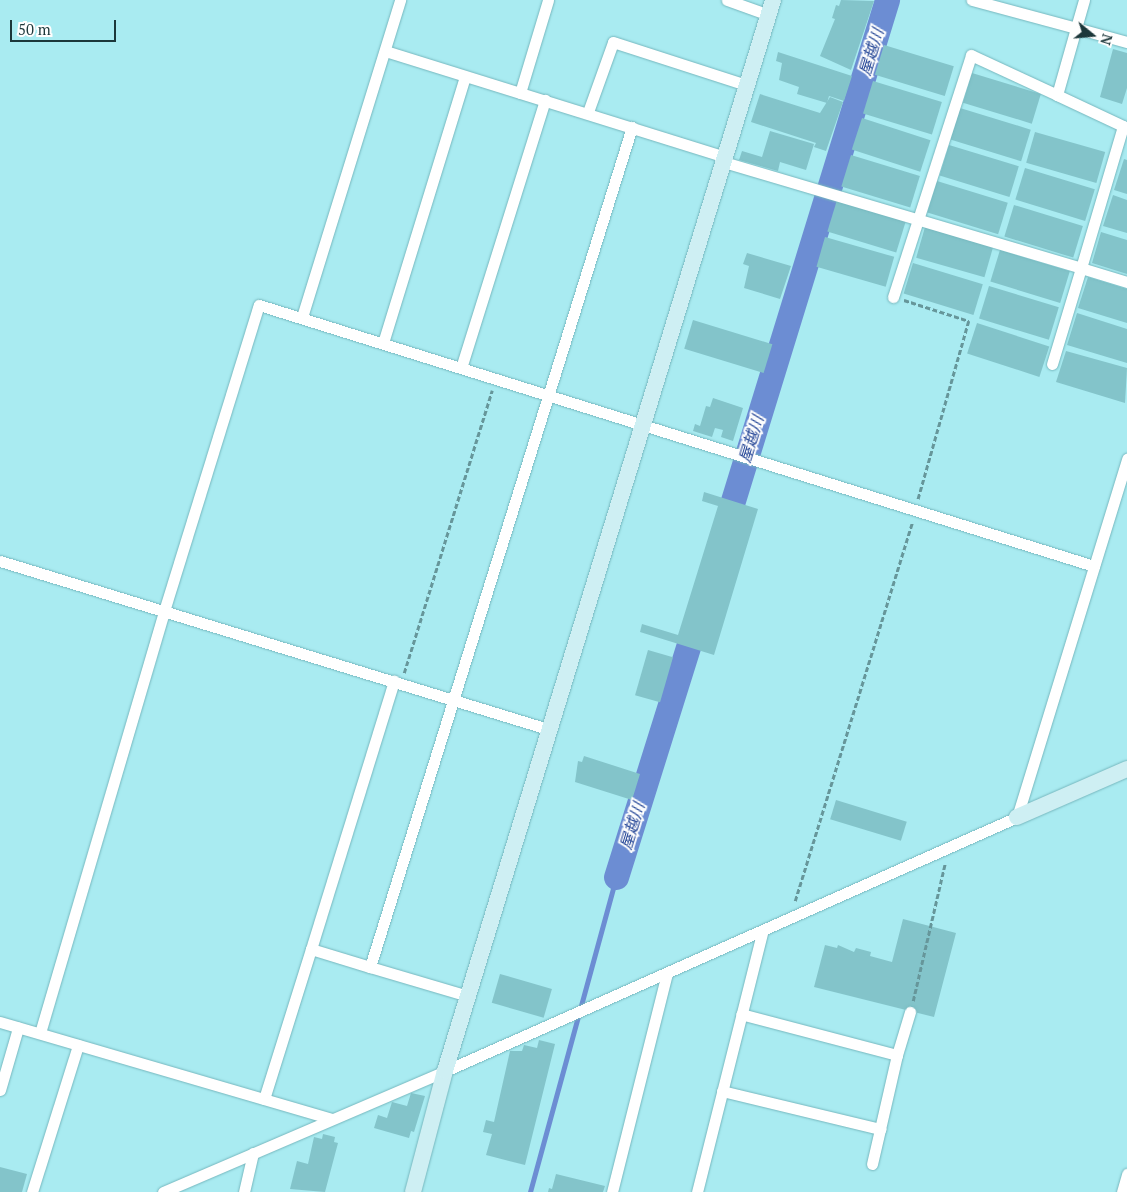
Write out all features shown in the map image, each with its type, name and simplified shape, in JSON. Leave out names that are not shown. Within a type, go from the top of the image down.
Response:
[{"type":"street","points":[[302,317],[400,0]]},
{"type":"street","points":[[520,93],[548,0]]},
{"type":"street","points":[[413,1192],[444,1071],[551,730],[771,7],[727,0]]},
{"type":"street","points":[[972,0],[1127,42]]},
{"type":"street","points":[[1057,95],[1084,0]]},
{"type":"street","points":[[588,112],[613,42],[746,85]]},
{"type":"street","points":[[385,51],[465,77],[588,112],[818,189],[1127,282]]},
{"type":"street","points":[[893,296],[971,55],[1123,126],[1052,364]]},
{"type":"street","points":[[383,343],[465,77]]},
{"type":"street","points":[[461,368],[545,100]]},
{"type":"street","points":[[370,967],[455,700],[547,395],[632,127]]},
{"type":"street","points":[[40,1033],[164,611],[259,304],[747,459],[1094,566]]},
{"type":"street","points":[[1016,817],[1127,459]]},
{"type":"street","points":[[0,561],[551,730]]},
{"type":"street","points":[[264,1099],[398,682]]},
{"type":"street","points":[[163,1192],[572,1015],[1127,769]]},
{"type":"street","points":[[697,1192],[763,930]]},
{"type":"street","points":[[311,949],[468,996]]},
{"type":"street","points":[[612,1192],[667,972]]},
{"type":"street","points":[[872,1164],[897,1055],[910,1012]]},
{"type":"street","points":[[741,1014],[897,1055]]},
{"type":"street","points":[[0,1022],[331,1119]]},
{"type":"street","points":[[0,1090],[18,1028]]},
{"type":"street","points":[[32,1192],[78,1045]]},
{"type":"street","points":[[722,1091],[880,1129]]},
{"type":"street","points":[[244,1192],[253,1153]]},
{"type":"street","points":[[1122,1192],[1127,1174]]},
{"type":"path","points":[[790,918],[915,511],[969,321],[893,296]]},
{"type":"path","points":[[398,682],[496,379]]},
{"type":"path","points":[[910,1012],[950,846]]},
{"type":"building","points":[[841,0],[874,1],[851,70],[820,56],[835,19],[832,18],[836,5],[839,6]]},
{"type":"building","points":[[884,45],[954,66],[945,96],[875,75]]},
{"type":"building","points":[[1113,49],[1127,53],[1127,88],[1122,104],[1100,97]]},
{"type":"building","points":[[778,52],[852,76],[844,101],[829,96],[827,103],[797,94],[799,87],[779,80],[782,63],[776,61]]},
{"type":"building","points":[[972,73],[1041,94],[1032,124],[963,103]]},
{"type":"building","points":[[873,81],[942,102],[932,135],[863,114]]},
{"type":"building","points":[[760,94],[820,113],[830,97],[843,102],[826,151],[814,147],[816,143],[751,122]]},
{"type":"building","points":[[960,108],[1031,130],[1021,161],[950,140]]},
{"type":"building","points":[[862,118],[930,140],[920,172],[852,149]]},
{"type":"building","points":[[770,131],[814,144],[806,170],[780,162],[778,171],[739,160],[742,151],[762,157]]},
{"type":"building","points":[[1035,132],[1105,152],[1096,183],[1026,163]]},
{"type":"building","points":[[949,145],[1019,166],[1009,197],[940,176]]},
{"type":"building","points":[[851,155],[920,176],[910,208],[841,187]]},
{"type":"building","points":[[1124,159],[1127,160],[1127,194],[1114,190]]},
{"type":"building","points":[[1025,168],[1095,189],[1085,221],[1015,200]]},
{"type":"building","points":[[937,181],[1008,203],[998,234],[927,213]]},
{"type":"building","points":[[1113,195],[1127,200],[1127,233],[1103,226]]},
{"type":"building","points":[[837,200],[906,221],[896,253],[827,232]]},
{"type":"building","points":[[1014,205],[1083,226],[1073,258],[1004,237]]},
{"type":"building","points":[[925,227],[993,247],[984,277],[916,258]]},
{"type":"building","points":[[1101,232],[1127,240],[1127,274],[1092,263]]},
{"type":"building","points":[[825,237],[894,257],[886,287],[816,267]]},
{"type":"building","points":[[1000,250],[1070,271],[1060,303],[990,282]]},
{"type":"building","points":[[747,253],[791,266],[780,299],[744,288],[749,266],[743,264]]},
{"type":"building","points":[[913,263],[983,284],[973,315],[904,294]]},
{"type":"building","points":[[1088,277],[1127,289],[1127,323],[1078,308]]},
{"type":"building","points":[[989,286],[1059,307],[1049,340],[979,319]]},
{"type":"building","points":[[1077,313],[1127,329],[1127,363],[1067,345]]},
{"type":"building","points":[[693,320],[772,344],[764,373],[684,349]]},
{"type":"building","points":[[977,323],[1049,346],[1039,377],[967,353]]},
{"type":"building","points":[[1066,351],[1127,368],[1125,403],[1056,382]]},
{"type":"building","points":[[713,398],[743,408],[733,441],[721,437],[723,430],[715,428],[712,437],[693,431],[695,424],[700,426],[706,406],[710,407]]},
{"type":"building","points":[[704,492],[758,509],[714,655],[640,632],[642,624],[678,635],[718,506],[702,501]]},
{"type":"building","points":[[648,650],[673,657],[660,702],[635,695]]},
{"type":"building","points":[[584,756],[640,774],[632,800],[575,782],[578,761],[582,762]]},
{"type":"building","points":[[836,800],[907,822],[901,841],[830,819]]},
{"type":"building","points":[[903,919],[956,933],[934,1017],[814,987],[825,945],[837,948],[838,945],[854,952],[856,948],[871,952],[870,956],[892,962]]},
{"type":"building","points":[[500,974],[552,989],[544,1018],[492,1003]]},
{"type":"building","points":[[539,1040],[555,1044],[525,1165],[486,1155],[492,1134],[483,1132],[486,1120],[494,1122],[510,1051],[522,1051],[524,1045],[537,1048]]},
{"type":"building","points":[[411,1093],[425,1096],[414,1132],[411,1131],[409,1138],[374,1128],[378,1115],[387,1118],[392,1102],[407,1106]]},
{"type":"building","points":[[323,1134],[335,1137],[334,1142],[338,1143],[325,1192],[290,1189],[297,1161],[308,1164],[314,1137],[322,1139]]},
{"type":"building","points":[[0,1167],[27,1174],[22,1192],[0,1192]]},
{"type":"building","points":[[556,1174],[605,1186],[603,1192],[548,1192],[549,1188],[552,1189]]},
{"type":"waterway","name":"屋越川","points":[[723,533],[887,0]]},
{"type":"waterway","name":"屋越川","points":[[616,877],[698,615]]},
{"type":"waterway","points":[[530,1192],[616,877]]}]
